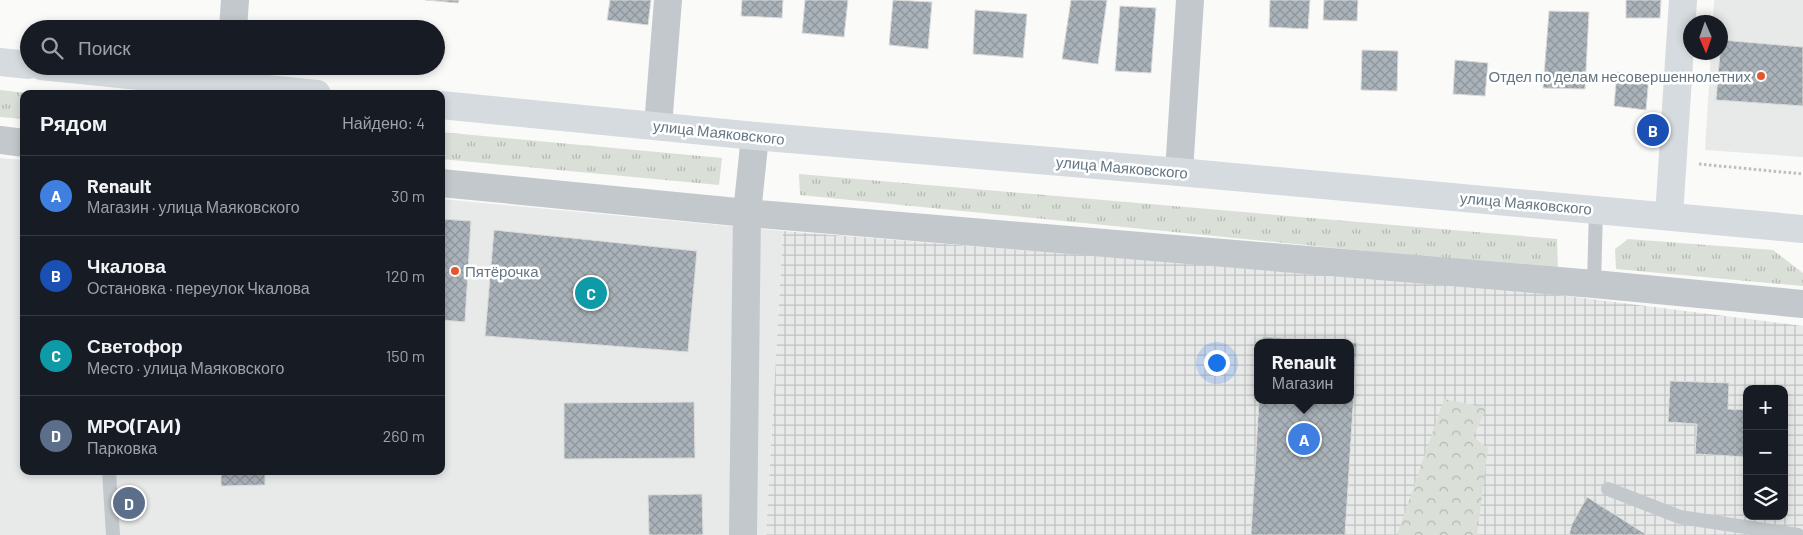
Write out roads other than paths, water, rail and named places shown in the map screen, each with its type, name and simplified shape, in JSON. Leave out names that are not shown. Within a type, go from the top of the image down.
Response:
[{"type":"main road","points":[[1669,216],[1684,0]]},
{"type":"main road","points":[[0,62],[20,64]]},
{"type":"main road","points":[[212,75],[231,76],[298,90]]},
{"type":"main road","name":"улица Маяковского","points":[[445,105],[755,136],[1179,172],[1803,229]]},
{"type":"street","points":[[234,20],[235,0]]},
{"type":"street","points":[[658,126],[668,0]]},
{"type":"street","points":[[1179,172],[1190,0]]},
{"type":"street","points":[[742,535],[747,213],[755,136]]},
{"type":"street","points":[[0,140],[20,142]]},
{"type":"street","points":[[445,184],[747,213],[1594,284],[1803,304]]},
{"type":"lane","points":[[1594,284],[1596,210]]},
{"type":"lane","points":[[109,475],[113,535]]},
{"type":"lane","points":[[1608,489],[1680,517],[1798,535]]},
{"type":"place","name":"Отдел по делам несовершеннолетних","points":[[1761,76]]},
{"type":"place","name":"Чкалова","points":[[1653,130]]},
{"type":"place","name":"Пятёрочка","points":[[455,271]]},
{"type":"place","name":"Светофор","points":[[591,293]]},
{"type":"place","name":"Renault","points":[[1304,439]]},
{"type":"place","name":"МРО(ГАИ)","points":[[129,503]]}]
